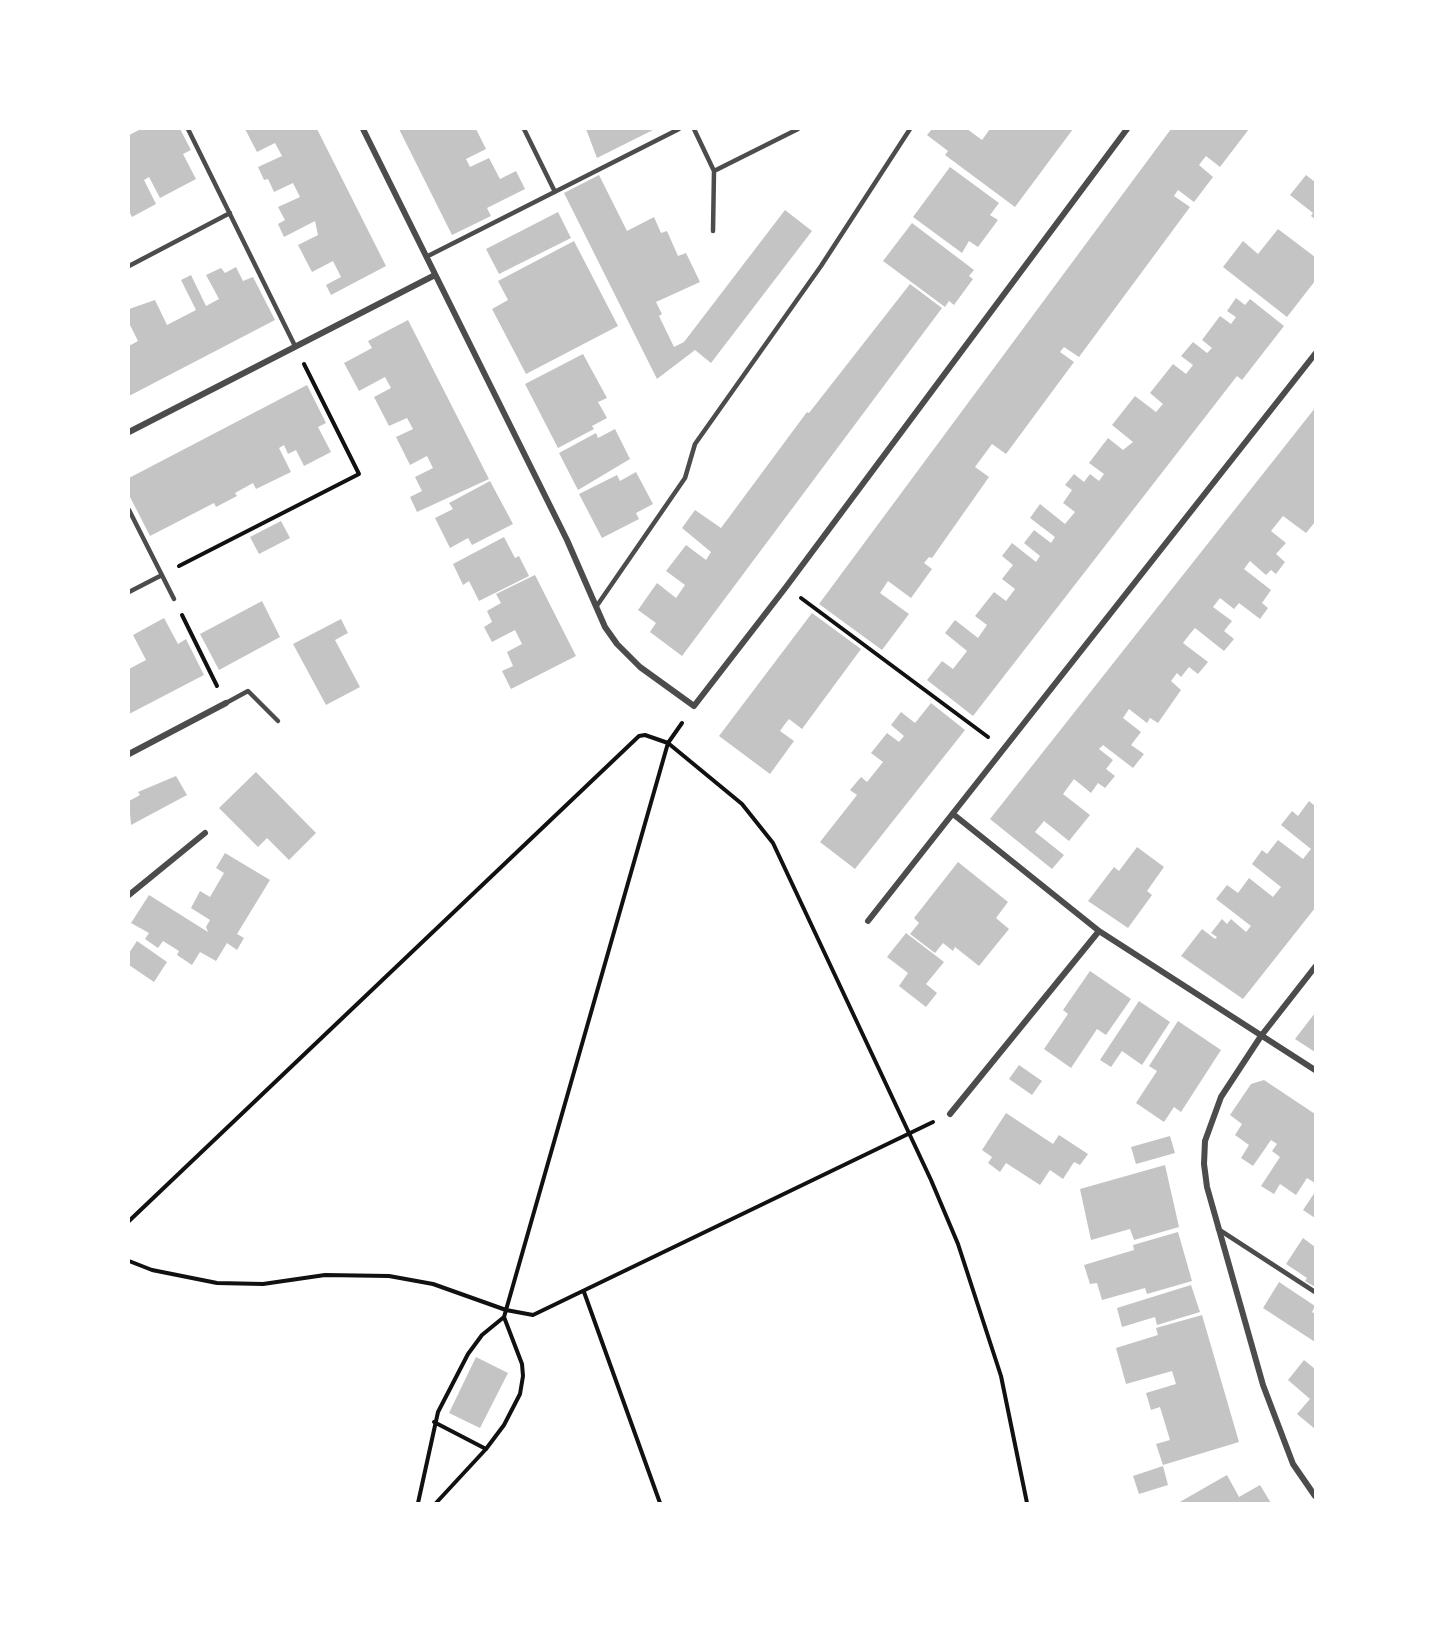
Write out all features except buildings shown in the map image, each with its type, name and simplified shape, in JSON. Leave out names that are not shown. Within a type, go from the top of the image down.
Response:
[{"type":"street","points":[[363,129],[567,540],[595,608],[617,644],[640,667],[694,706],[786,587],[1128,129]]},
{"type":"street","points":[[129,432],[435,275]]},
{"type":"street","points":[[868,921],[1315,354]]},
{"type":"street","points":[[129,754],[226,703]]},
{"type":"street","points":[[953,814],[1099,931],[1315,1070]]},
{"type":"street","points":[[129,895],[205,833]]},
{"type":"street","points":[[950,1114],[1099,931]]},
{"type":"street","points":[[1315,967],[1261,1036],[1221,1097],[1205,1141],[1207,1187],[1281,1438],[1293,1464],[1315,1496]]},
{"type":"lane","points":[[188,129],[295,346]]},
{"type":"lane","points":[[524,129],[555,192]]},
{"type":"lane","points":[[426,257],[679,129]]},
{"type":"lane","points":[[693,129],[714,171],[713,231]]},
{"type":"lane","points":[[714,171],[798,129]]},
{"type":"lane","points":[[595,608],[685,478],[695,444],[821,266],[910,129]]},
{"type":"lane","points":[[129,266],[230,213]]},
{"type":"lane","points":[[129,510],[174,599]]},
{"type":"lane","points":[[129,592],[162,575]]},
{"type":"lane","points":[[226,703],[248,692],[279,721]]},
{"type":"lane","points":[[1218,1228],[1315,1292]]},
{"type":"path","points":[[162,575],[359,474],[295,346]]},
{"type":"path","points":[[786,587],[1003,748]]},
{"type":"path","points":[[174,599],[226,703]]},
{"type":"path","points":[[418,1503],[434,1422],[468,1354],[482,1335],[504,1317],[668,743],[694,706]]},
{"type":"path","points":[[129,1221],[639,736],[645,735],[668,743],[742,804],[773,843],[946,1214],[982,1313],[1001,1376],[1027,1503]]},
{"type":"path","points":[[129,1261],[152,1270],[217,1282],[263,1284],[326,1275],[389,1276],[433,1284],[506,1310],[533,1315],[910,1133]]},
{"type":"path","points":[[584,1292],[660,1503]]},
{"type":"path","points":[[436,1503],[486,1449],[514,1408],[523,1376],[517,1347],[504,1317]]},
{"type":"path","points":[[434,1422],[486,1449]]}]
